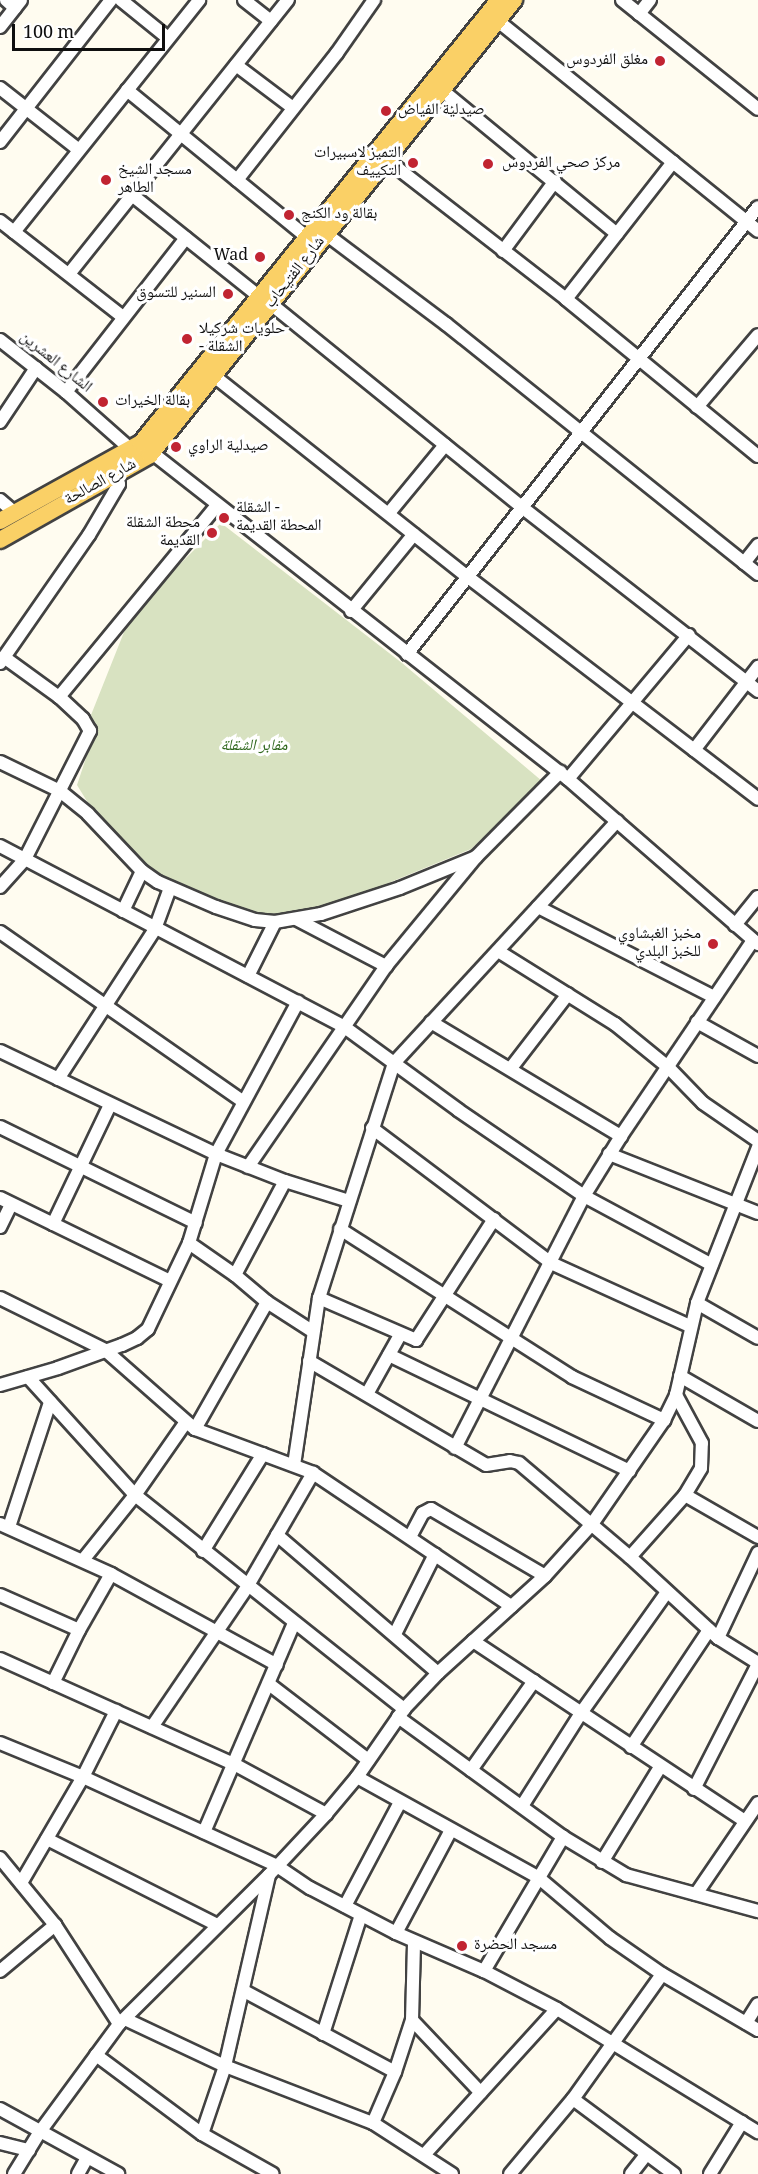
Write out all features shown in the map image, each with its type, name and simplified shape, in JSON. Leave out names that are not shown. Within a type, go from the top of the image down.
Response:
[{"type":"main road","name":"شارع الفتيحاب","points":[[142,451],[214,376],[308,238],[495,7],[514,0]]},
{"type":"main road","name":"شارع الفتيحاب","points":[[142,451],[266,301],[326,234],[443,91],[495,7]]},
{"type":"main road","name":"شارع الصالحة","points":[[54,500],[142,451]]},
{"type":"main road","points":[[8,517],[54,500]]},
{"type":"main road","points":[[0,540],[54,500]]},
{"type":"street","points":[[0,142],[111,0]]},
{"type":"street","points":[[122,0],[168,38]]},
{"type":"street","points":[[14,232],[199,0]]},
{"type":"street","points":[[244,0],[271,21]]},
{"type":"street","points":[[69,274],[288,0]]},
{"type":"street","points":[[237,180],[337,53],[374,0]]},
{"type":"street","points":[[622,0],[758,109]]},
{"type":"street","points":[[639,14],[650,0]]},
{"type":"street","points":[[0,27],[14,3]]},
{"type":"street","points":[[495,7],[673,162],[758,231]]},
{"type":"street","points":[[237,65],[293,108]]},
{"type":"street","points":[[0,88],[79,150]]},
{"type":"street","points":[[127,90],[308,238]]},
{"type":"street","points":[[443,91],[617,234]]},
{"type":"street","points":[[387,160],[566,299],[758,456]]},
{"type":"street","points":[[566,299],[673,162]]},
{"type":"street","points":[[503,251],[555,182]]},
{"type":"street","points":[[132,195],[523,508],[758,691]]},
{"type":"street","points":[[407,654],[758,207]]},
{"type":"street","points":[[0,221],[123,317]]},
{"type":"street","points":[[326,234],[446,324],[758,574]]},
{"type":"street","points":[[66,392],[186,238]]},
{"type":"street","name":"الشارع العشرين","points":[[0,340],[142,451],[217,505],[564,776],[756,942]]},
{"type":"street","points":[[697,407],[756,342]]},
{"type":"street","points":[[0,422],[36,368]]},
{"type":"street","points":[[214,376],[468,577],[758,799]]},
{"type":"street","points":[[389,513],[445,445]]},
{"type":"street","points":[[0,887],[25,860],[90,731],[83,719],[59,697],[2,660],[89,535],[119,483],[115,467]]},
{"type":"street","points":[[0,500],[8,517]]},
{"type":"street","points":[[59,697],[217,505]]},
{"type":"street","points":[[351,611],[414,534]]},
{"type":"street","points":[[744,563],[758,545]]},
{"type":"street","points":[[248,1167],[386,966],[476,857],[564,776],[633,702],[689,635]]},
{"type":"street","points":[[694,750],[758,667]]},
{"type":"street","points":[[0,762],[60,791],[88,814],[142,871],[170,888],[255,920],[275,922],[321,914],[400,888],[476,857]]},
{"type":"street","points":[[294,1465],[312,1331],[319,1298],[394,1062],[617,821]]},
{"type":"street","points":[[0,846],[343,1026],[458,1110],[584,1196],[712,1265]]},
{"type":"street","points":[[123,911],[142,871]]},
{"type":"street","points":[[58,1079],[155,929],[170,888]]},
{"type":"street","points":[[735,925],[758,897]]},
{"type":"street","points":[[537,907],[714,997]]},
{"type":"street","points":[[296,919],[386,966]]},
{"type":"street","points":[[248,976],[275,922]]},
{"type":"street","points":[[0,932],[243,1102]]},
{"type":"street","points":[[455,1448],[512,1341],[584,1196],[609,1154],[697,1022],[756,942]]},
{"type":"street","points":[[498,951],[615,1024],[668,1067],[703,1103],[758,1142]]},
{"type":"street","points":[[511,1068],[568,994]]},
{"type":"street","points":[[0,1385],[137,1338],[148,1329],[189,1243],[216,1154],[298,1002]]},
{"type":"street","points":[[431,1022],[621,1136]]},
{"type":"street","points":[[697,1022],[758,1056]]},
{"type":"street","points":[[0,1051],[216,1154],[285,1181],[349,1201]]},
{"type":"street","points":[[53,1224],[110,1105]]},
{"type":"street","points":[[0,1127],[196,1223]]},
{"type":"street","points":[[372,1128],[551,1263],[690,1326]]},
{"type":"street","points":[[14,2174],[39,2133],[122,2022],[326,1814],[357,1777],[401,1713],[438,1673],[545,1576],[592,1524],[664,1420],[676,1395],[697,1303],[758,1147]]},
{"type":"street","points":[[609,1154],[736,1203],[758,1214]]},
{"type":"street","points":[[235,1275],[285,1181]]},
{"type":"street","points":[[0,1227],[6,1201],[170,1281]]},
{"type":"street","points":[[319,1298],[412,1340],[419,1338],[444,1294],[494,1219]]},
{"type":"street","points":[[340,1229],[444,1294],[512,1341],[572,1377],[664,1420]]},
{"type":"street","points":[[189,1243],[235,1275],[267,1302],[312,1331]]},
{"type":"street","points":[[0,1298],[105,1350],[190,1425],[313,1473],[511,1606]]},
{"type":"street","points":[[83,1560],[190,1425],[267,1302]]},
{"type":"street","points":[[697,1303],[758,1338]]},
{"type":"street","points":[[367,1394],[400,1335]]},
{"type":"street","points":[[389,1355],[630,1471]]},
{"type":"street","points":[[309,1361],[486,1465],[510,1461],[519,1463],[630,1557],[713,1634],[758,1664],[694,1789]]},
{"type":"street","points":[[680,1376],[758,1421]]},
{"type":"street","points":[[28,1377],[135,1495],[471,1770],[563,1837],[602,1862],[638,1879],[758,1911]]},
{"type":"street","points":[[630,1557],[685,1495],[695,1481],[703,1456],[702,1443],[696,1429],[676,1395]]},
{"type":"street","points":[[50,1401],[4,1525],[111,1574],[277,1665]]},
{"type":"street","points":[[203,1551],[263,1454]]},
{"type":"street","points":[[152,1727],[247,1587],[313,1473]]},
{"type":"street","points":[[685,1495],[758,1537]]},
{"type":"street","points":[[411,1537],[423,1513],[431,1509],[545,1576]]},
{"type":"street","points":[[277,1535],[438,1673]]},
{"type":"street","points":[[631,1748],[713,1634],[758,1553]]},
{"type":"street","points":[[395,1634],[435,1554]]},
{"type":"street","points":[[53,1683],[79,1630],[111,1574]]},
{"type":"street","points":[[522,1806],[581,1713],[667,1592]]},
{"type":"street","points":[[0,1596],[79,1630]]},
{"type":"street","points":[[204,1832],[294,1623]]},
{"type":"street","points":[[473,1641],[631,1748],[745,1821]]},
{"type":"street","points":[[0,1659],[234,1764],[326,1814]]},
{"type":"street","points":[[471,1770],[534,1681]]},
{"type":"street","points":[[268,1684],[368,1760]]},
{"type":"street","points":[[21,1883],[83,1777],[116,1711]]},
{"type":"street","points":[[0,1743],[83,1777],[204,1832],[414,1942],[484,1971],[613,2042],[758,2132]]},
{"type":"street","points":[[602,1862],[660,1767]]},
{"type":"street","points":[[357,1777],[539,1878],[610,1938],[662,1974],[758,2030]]},
{"type":"street","points":[[345,1906],[400,1802]]},
{"type":"street","points":[[696,1894],[758,1803]]},
{"type":"street","points":[[396,1933],[451,1830]]},
{"type":"street","points":[[484,1971],[563,1837]]},
{"type":"street","points":[[47,1839],[217,1924]]},
{"type":"street","points":[[0,1858],[56,1925],[122,2022],[225,2066],[373,2123],[447,2172]]},
{"type":"street","points":[[202,2134],[225,2066],[273,1870]]},
{"type":"street","points":[[323,2034],[361,1915]]},
{"type":"street","points":[[0,1971],[56,1925]]},
{"type":"street","points":[[373,2123],[412,2020],[414,1942]]},
{"type":"street","points":[[510,2174],[573,2099],[662,1974]]},
{"type":"street","points":[[244,1991],[394,2072]]},
{"type":"street","points":[[746,2023],[758,2004]]},
{"type":"street","points":[[424,2155],[556,2009]]},
{"type":"street","points":[[412,2020],[481,2092]]},
{"type":"street","points":[[96,2055],[252,2169],[273,2174]]},
{"type":"street","points":[[573,2099],[674,2174]]},
{"type":"street","points":[[0,2109],[39,2133],[118,2174]]},
{"type":"street","points":[[710,2174],[742,2122]]},
{"type":"street","points":[[0,2143],[29,2150]]},
{"type":"street","points":[[631,2174],[646,2155]]},
{"type":"street","points":[[78,2174],[87,2158]]},
{"type":"green space","name":"مقابر الشقلة","points":[[221,523],[402,663],[542,781],[471,849],[347,900],[269,918],[150,877],[104,829],[77,785],[95,731],[91,715],[132,612]]},
{"type":"place","name":"مغلق الفردوس","points":[[660,61]]},
{"type":"place","name":"صيدلية الفياض","points":[[386,111]]},
{"type":"place","name":"التميز لاسبيرات التكييف","points":[[413,163]]},
{"type":"place","name":"مركز صحي الفردوس","points":[[488,164]]},
{"type":"place","name":"مسجد الشيخ الطاهر","points":[[106,180]]},
{"type":"place","name":"بقالة ود الكنج","points":[[289,215]]},
{"type":"place","name":"Wad","points":[[260,257]]},
{"type":"place","name":"السنير للتسوق","points":[[228,294]]},
{"type":"place","name":"حلويات شركيلا - الشقلة","points":[[187,339]]},
{"type":"place","name":"بقالة الخيرات","points":[[103,402]]},
{"type":"place","name":"صيدلية الراوي","points":[[176,447]]},
{"type":"place","name":"الشقلة - المحطة القديمة","points":[[224,518]]},
{"type":"place","name":"محطة الشقلة القديمة","points":[[212,533]]},
{"type":"place","name":"مخبز الغبشاوي للخبز البلدي","points":[[713,944]]},
{"type":"place","name":"مسجد الحضرة","points":[[462,1946]]}]
